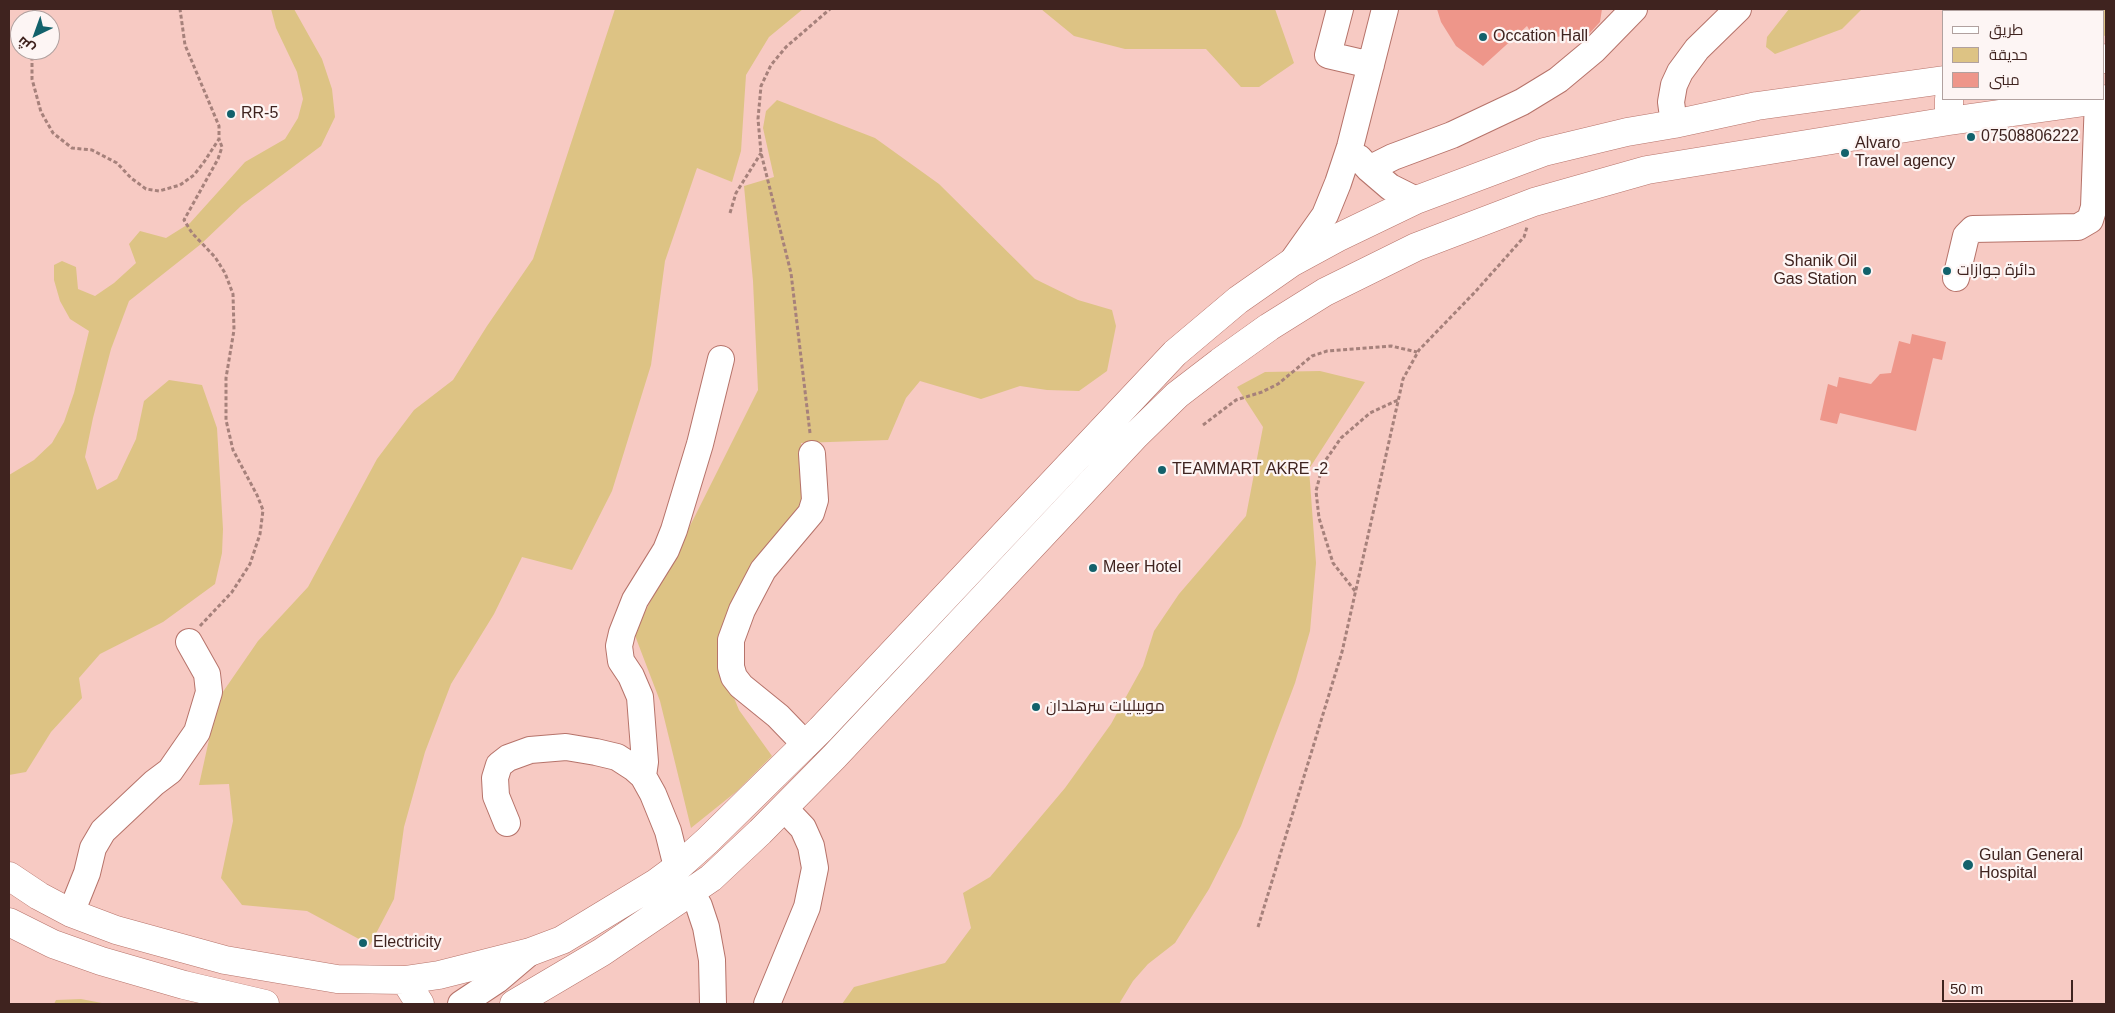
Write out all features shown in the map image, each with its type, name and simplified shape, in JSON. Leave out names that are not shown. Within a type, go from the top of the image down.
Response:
[{"type":"highway","points":[[9,876],[39,896],[71,913],[116,930],[225,960],[337,979],[405,980],[439,975],[530,952],[562,940],[605,915],[677,867],[707,841],[806,744],[1175,353],[1238,300],[1291,263],[1336,238],[1416,200],[1544,152],[1627,132],[1757,106],[1942,80]]},
{"type":"highway","points":[[514,1004],[602,952],[711,878],[834,757],[1101,470],[1177,396],[1269,327],[1324,292],[1416,247],[1534,202],[1647,170],[1949,110],[2084,100]]},
{"type":"highway","points":[[9,922],[21,932],[101,961],[265,1004]]},
{"type":"highway","points":[[405,980],[420,1004]]},
{"type":"street","points":[[1340,9],[1328,54],[1371,65]]},
{"type":"street","points":[[1291,263],[1325,214],[1338,183],[1350,147],[1385,9]]},
{"type":"street","points":[[1369,169],[1393,157],[1452,135],[1522,102],[1565,74],[1594,50],[1634,9]]},
{"type":"street","points":[[1674,124],[1671,102],[1674,85],[1680,72],[1697,49],[1738,9]]},
{"type":"street","points":[[1956,278],[1966,236],[1974,229],[2078,227],[2090,220],[2094,208],[2098,100]]},
{"type":"street","points":[[1350,147],[1369,169],[1390,187],[1416,200]]},
{"type":"street","points":[[643,776],[646,762],[640,697],[631,676],[621,661],[619,646],[622,632],[635,600],[666,550],[674,530],[700,444],[721,359]]},
{"type":"street","points":[[806,744],[778,716],[741,686],[734,677],[731,667],[731,640],[742,610],[764,570],[811,513],[815,500],[812,454]]},
{"type":"street","points":[[71,913],[93,848],[103,830],[170,770],[179,760],[197,732],[209,692],[207,674],[189,642]]},
{"type":"street","points":[[508,823],[496,796],[495,778],[499,766],[508,758],[530,750],[566,747],[596,752],[617,758],[643,776],[653,794],[668,831],[677,867]]},
{"type":"street","points":[[767,1004],[807,907],[815,868],[811,846],[803,828],[784,808]]},
{"type":"street","points":[[691,892],[699,906],[706,927],[712,960],[713,1004]]},
{"type":"street","points":[[461,1004],[497,980],[530,952]]},
{"type":"path","points":[[180,9],[185,45],[219,126],[219,138],[222,146],[218,160],[184,220],[192,233],[216,257],[233,294],[234,330],[226,378],[226,420],[233,450],[257,495],[262,510],[260,534],[250,564],[232,592],[203,622],[189,642]]},
{"type":"path","points":[[812,454],[791,273],[761,153],[758,119],[761,86],[771,65],[830,9]]},
{"type":"path","points":[[32,60],[32,79],[41,112],[53,133],[72,148],[92,150],[117,163],[131,178],[146,189],[160,191],[180,185],[194,175],[219,138]]},
{"type":"path","points":[[730,213],[736,193],[761,153]]},
{"type":"path","points":[[1258,927],[1342,652],[1404,379],[1417,352],[1475,292],[1524,237],[1534,202]]},
{"type":"path","points":[[1203,425],[1236,400],[1262,392],[1278,384],[1312,356],[1327,351],[1391,346],[1417,352]]},
{"type":"path","points":[[1355,591],[1333,563],[1319,518],[1316,491],[1323,464],[1341,438],[1370,414],[1398,399]]},
{"type":"green space","points":[[271,9],[294,9],[322,59],[332,89],[335,117],[321,146],[242,205],[201,244],[129,301],[111,349],[85,457],[97,490],[117,479],[136,439],[144,401],[169,380],[202,385],[217,428],[223,529],[222,553],[215,584],[163,622],[100,654],[79,678],[82,698],[51,732],[26,772],[9,775],[9,475],[34,460],[52,443],[64,422],[74,393],[89,331],[70,319],[60,301],[54,280],[54,265],[62,261],[76,267],[78,289],[95,296],[114,283],[136,263],[129,244],[140,231],[166,238],[190,223],[245,162],[285,139],[298,118],[303,99],[297,72],[276,28]]},
{"type":"green space","points":[[615,9],[803,9],[769,37],[746,75],[741,151],[732,182],[697,168],[665,261],[651,365],[612,491],[572,570],[522,557],[494,614],[451,684],[425,752],[404,827],[394,899],[370,945],[307,911],[242,905],[221,878],[233,821],[229,784],[199,785],[218,699],[258,641],[308,587],[377,459],[414,410],[453,380],[533,259]]},
{"type":"green space","points":[[1041,9],[1275,9],[1294,63],[1259,87],[1241,87],[1206,49],[1125,49],[1074,36]]},
{"type":"green space","points":[[1789,9],[1862,9],[1842,29],[1775,54],[1766,47],[1767,37]]},
{"type":"green space","points":[[2106,9],[2106,35],[2105,10],[2032,10]]},
{"type":"green space","points":[[777,100],[875,138],[939,184],[1035,279],[1078,300],[1112,310],[1116,326],[1107,371],[1079,391],[1047,390],[1020,386],[981,399],[920,381],[906,398],[888,440],[801,443],[808,493],[721,666],[739,710],[772,756],[737,791],[691,828],[660,701],[634,633],[758,390],[753,281],[744,186],[774,177],[763,128],[766,111]]},
{"type":"green space","points":[[1320,371],[1365,382],[1309,469],[1316,563],[1310,631],[1295,683],[1241,826],[1209,889],[1175,943],[1148,964],[1133,981],[1119,1004],[842,1004],[854,987],[945,963],[971,928],[963,893],[990,877],[1065,788],[1111,724],[1143,666],[1154,631],[1179,594],[1246,516],[1263,427],[1237,387],[1265,372]]},
{"type":"green space","points":[[81,999],[107,1004],[54,1004],[56,1000]]},
{"type":"building","name":"Occation Hall","points":[[1437,9],[1602,9],[1600,22],[1588,35],[1534,38],[1527,26],[1483,66],[1456,46],[1441,22]]},
{"type":"building","points":[[1912,334],[1946,342],[1942,360],[1933,358],[1916,431],[1840,413],[1837,424],[1820,420],[1828,384],[1837,387],[1839,377],[1871,384],[1880,374],[1891,373],[1899,341],[1910,344]]},
{"type":"place","name":"Occation Hall","points":[[1483,37]]},
{"type":"place","name":"RR-5","points":[[231,114]]},
{"type":"place","name":"07508806222","points":[[1971,137]]},
{"type":"place","name":"Alvaro Travel agency","points":[[1845,153]]},
{"type":"place","name":"Shanik Oil Gas Station","points":[[1867,271]]},
{"type":"place","name":"دائرة جوازات","points":[[1947,271]]},
{"type":"place","name":"TEAMMART AKRE -2","points":[[1162,470]]},
{"type":"place","name":"Meer Hotel","points":[[1093,568]]},
{"type":"place","name":"موبيليات سرهلدان","points":[[1036,707]]},
{"type":"place","name":"Gulan General Hospital","points":[[1968,865]]},
{"type":"place","name":"Electricity","points":[[363,943]]}]
